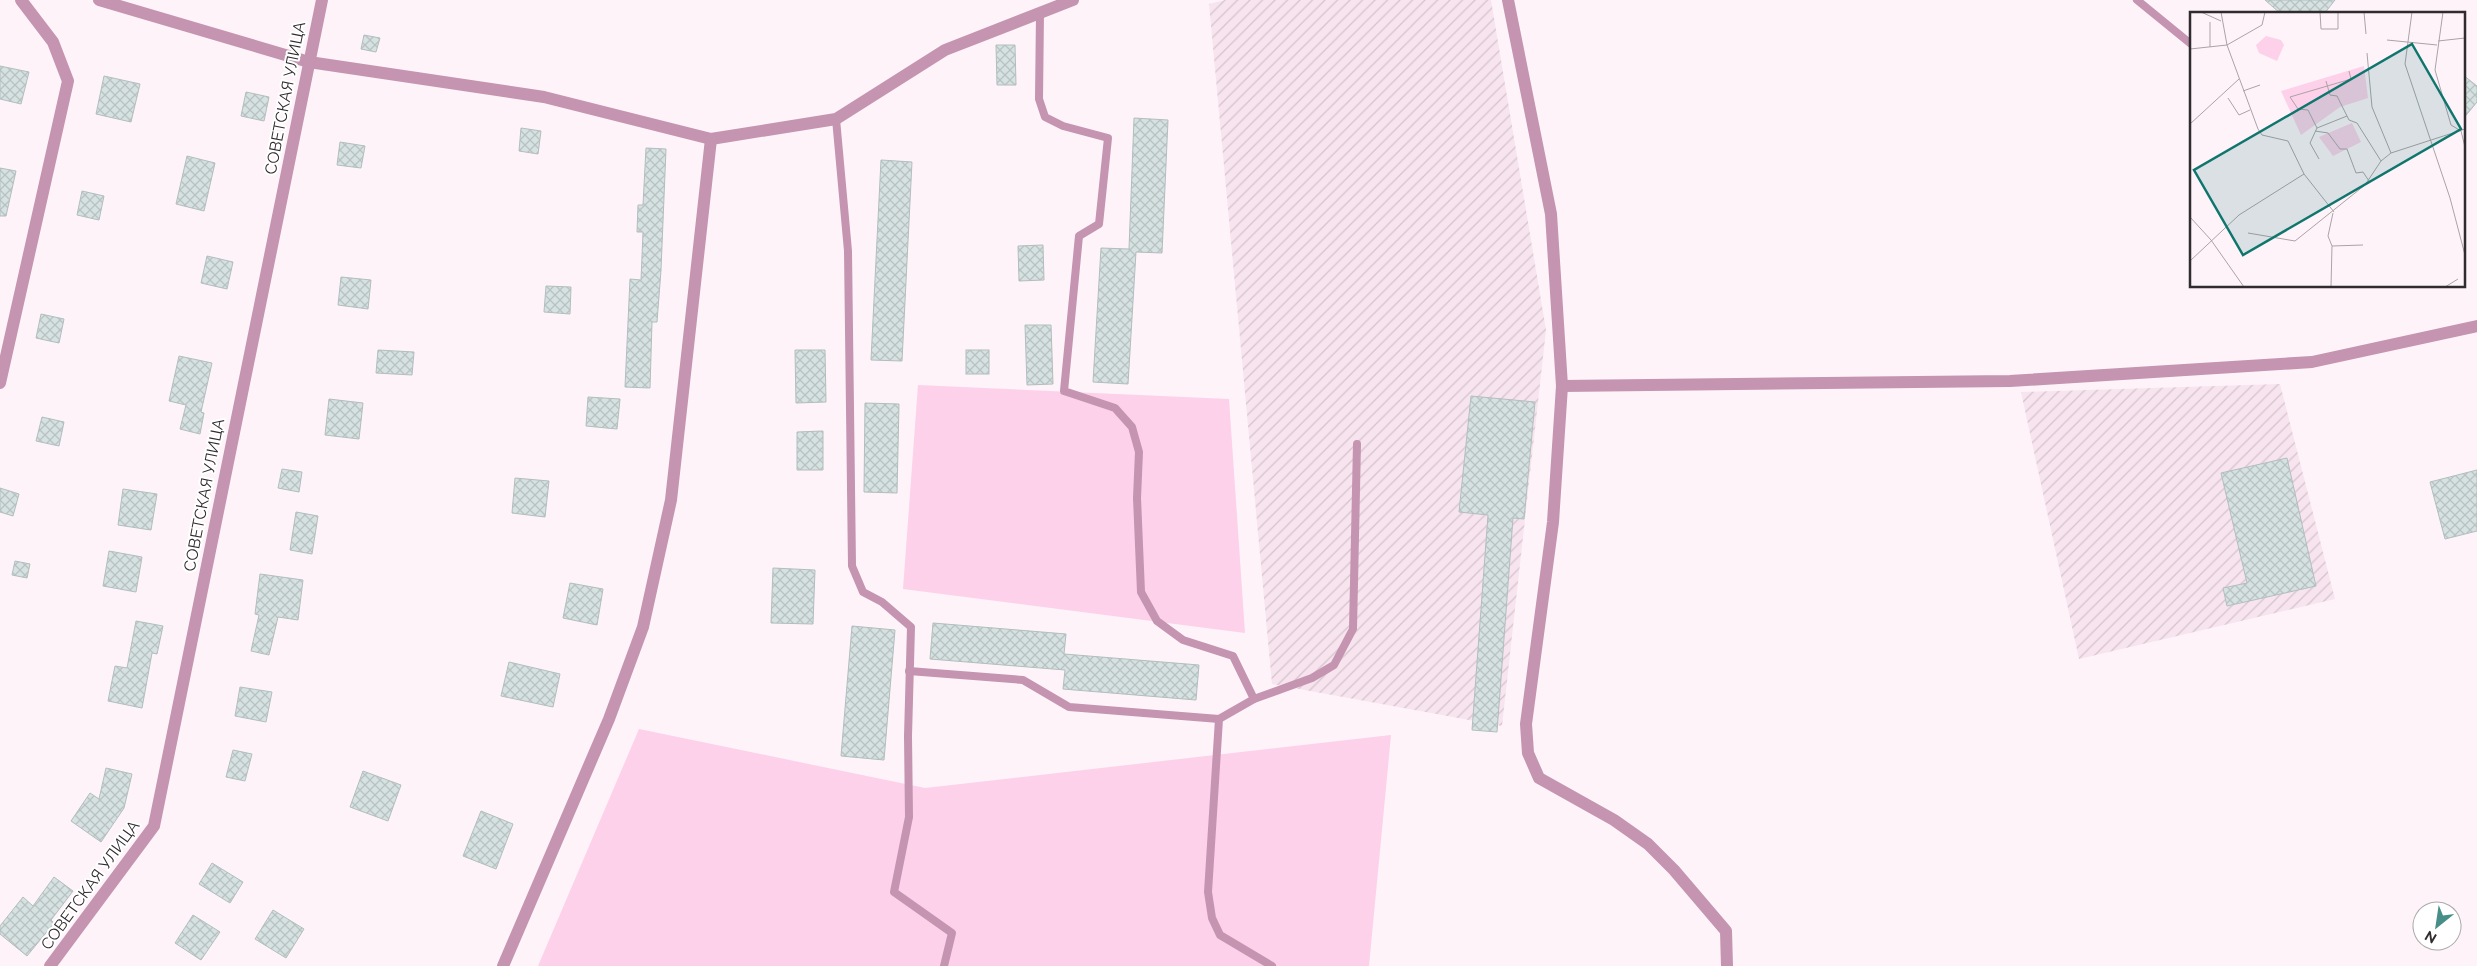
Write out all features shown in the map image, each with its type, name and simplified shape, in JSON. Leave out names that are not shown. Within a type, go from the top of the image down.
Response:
[{"type":"street","points":[[0,383],[68,81],[53,42],[22,0]]},
{"type":"street","points":[[99,0],[309,62],[544,97],[711,139],[836,119],[945,50],[1073,0]]},
{"type":"street","name":"СОВЕТСКАЯ УЛИЦА","points":[[50,966],[154,826],[322,0]]},
{"type":"street","points":[[1508,0],[1550,214],[1562,386],[1553,522],[1526,724],[1528,753],[1539,778],[1614,820],[1648,844],[1674,870],[1726,931],[1727,966]]},
{"type":"street","points":[[502,966],[609,719],[643,627],[671,500],[711,139]]},
{"type":"street","points":[[1562,386],[2010,381],[2312,362],[2477,326]]},
{"type":"lane","points":[[2137,0],[2190,43]]},
{"type":"lane","points":[[1040,13],[1039,99],[1045,117],[1063,126],[1108,138],[1099,224],[1079,236],[1064,391],[1115,408],[1132,427],[1140,452],[1137,498],[1141,592],[1157,621],[1184,640],[1233,656],[1254,700]]},
{"type":"lane","points":[[836,119],[848,252],[852,566],[863,592],[882,602],[912,627],[909,671],[909,817],[894,892],[952,933],[944,966]]},
{"type":"lane","points":[[909,671],[1022,680],[1069,707],[1219,719],[1254,700],[1312,678],[1334,665],[1353,629],[1357,444]]},
{"type":"lane","points":[[1219,719],[1208,892],[1212,918],[1220,935],[1272,966]]},
{"type":"shaded area","points":[[1225,0],[1491,0],[1546,330],[1502,726],[1272,684],[1209,4]]},
{"type":"shaded area","points":[[2280,384],[2335,599],[2079,659],[2021,392]]},
{"type":"shaded area","points":[[918,385],[1229,399],[1245,633],[903,589]]},
{"type":"shaded area","points":[[639,729],[925,788],[1391,735],[1369,966],[538,966]]},
{"type":"building","points":[[2265,0],[2335,0],[2326,12],[2279,12]]},
{"type":"building","points":[[364,35],[380,38],[376,52],[361,49]]},
{"type":"building","points":[[996,45],[1015,45],[1016,85],[997,85]]},
{"type":"building","points":[[0,66],[29,72],[21,104],[0,99]]},
{"type":"building","points":[[104,76],[140,84],[131,122],[96,114]]},
{"type":"building","points":[[2464,76],[2477,86],[2477,102],[2464,118]]},
{"type":"building","points":[[246,92],[269,97],[264,121],[241,116]]},
{"type":"building","points":[[1134,118],[1168,120],[1162,253],[1136,252],[1128,384],[1093,382],[1101,248],[1129,249]]},
{"type":"building","points":[[521,128],[541,131],[538,154],[519,151]]},
{"type":"building","points":[[340,142],[365,146],[361,168],[337,165]]},
{"type":"building","points":[[646,148],[666,149],[661,270],[657,322],[652,322],[650,388],[625,387],[630,279],[641,280],[643,232],[637,232],[638,205],[643,205]]},
{"type":"building","points":[[187,156],[215,163],[204,211],[176,204]]},
{"type":"building","points":[[881,160],[912,162],[902,361],[871,360]]},
{"type":"building","points":[[0,168],[16,171],[6,216],[0,216]]},
{"type":"building","points":[[82,191],[104,196],[99,220],[77,215]]},
{"type":"building","points":[[1043,245],[1044,280],[1019,281],[1018,246]]},
{"type":"building","points":[[207,256],[233,262],[227,289],[201,283]]},
{"type":"building","points":[[341,277],[371,280],[368,309],[338,305]]},
{"type":"building","points":[[546,286],[571,287],[570,314],[544,312]]},
{"type":"building","points":[[41,314],[64,319],[59,343],[36,338]]},
{"type":"building","points":[[1025,325],[1051,325],[1053,384],[1027,385]]},
{"type":"building","points":[[378,350],[414,352],[412,375],[376,373]]},
{"type":"building","points":[[795,350],[825,350],[826,402],[796,403]]},
{"type":"building","points":[[966,350],[989,350],[989,374],[966,374]]},
{"type":"building","points":[[179,356],[212,363],[201,412],[204,413],[200,434],[180,429],[186,405],[169,401]]},
{"type":"building","points":[[1471,396],[1535,402],[1524,519],[1513,518],[1497,732],[1472,730],[1488,515],[1459,512]]},
{"type":"building","points":[[588,397],[620,399],[617,429],[586,426]]},
{"type":"building","points":[[329,399],[363,403],[359,439],[325,435]]},
{"type":"building","points":[[865,403],[899,404],[897,493],[864,492]]},
{"type":"building","points":[[42,417],[64,422],[59,446],[36,441]]},
{"type":"building","points":[[823,431],[823,470],[797,470],[797,432]]},
{"type":"building","points":[[2287,458],[2316,586],[2227,606],[2223,588],[2247,583],[2221,473]]},
{"type":"building","points":[[282,469],[302,472],[299,492],[278,488]]},
{"type":"building","points":[[2477,470],[2477,531],[2445,539],[2430,482]]},
{"type":"building","points":[[515,478],[549,481],[545,517],[512,513]]},
{"type":"building","points":[[0,488],[19,494],[13,516],[0,512]]},
{"type":"building","points":[[123,489],[157,494],[151,530],[118,525]]},
{"type":"building","points":[[296,512],[318,516],[312,554],[290,550]]},
{"type":"building","points":[[109,551],[142,557],[136,592],[103,586]]},
{"type":"building","points":[[15,561],[30,564],[27,578],[12,575]]},
{"type":"building","points":[[773,568],[815,570],[813,624],[771,623]]},
{"type":"building","points":[[260,574],[303,580],[298,620],[278,617],[269,655],[251,651],[259,615],[255,614]]},
{"type":"building","points":[[570,583],[603,589],[597,625],[563,618]]},
{"type":"building","points":[[136,621],[163,626],[157,654],[152,653],[142,708],[108,701],[115,666],[127,668]]},
{"type":"building","points":[[933,623],[1066,634],[1064,654],[1199,665],[1196,700],[1063,689],[1065,670],[930,659]]},
{"type":"building","points":[[852,626],[895,630],[884,760],[841,756]]},
{"type":"building","points":[[509,662],[560,674],[553,707],[501,696]]},
{"type":"building","points":[[240,687],[272,692],[266,722],[235,716]]},
{"type":"building","points":[[233,750],[252,754],[245,781],[226,777]]},
{"type":"building","points":[[106,768],[132,774],[124,808],[101,842],[71,821],[90,793],[99,799]]},
{"type":"building","points":[[363,771],[401,785],[388,821],[350,807]]},
{"type":"building","points":[[481,811],[513,824],[496,869],[463,856]]},
{"type":"building","points":[[212,863],[243,882],[230,903],[199,884]]},
{"type":"building","points":[[54,877],[73,891],[51,920],[54,923],[27,956],[0,934],[0,926],[23,897],[33,906]]},
{"type":"building","points":[[273,910],[304,929],[286,958],[255,939]]},
{"type":"building","points":[[193,915],[220,932],[201,960],[175,943]]}]
